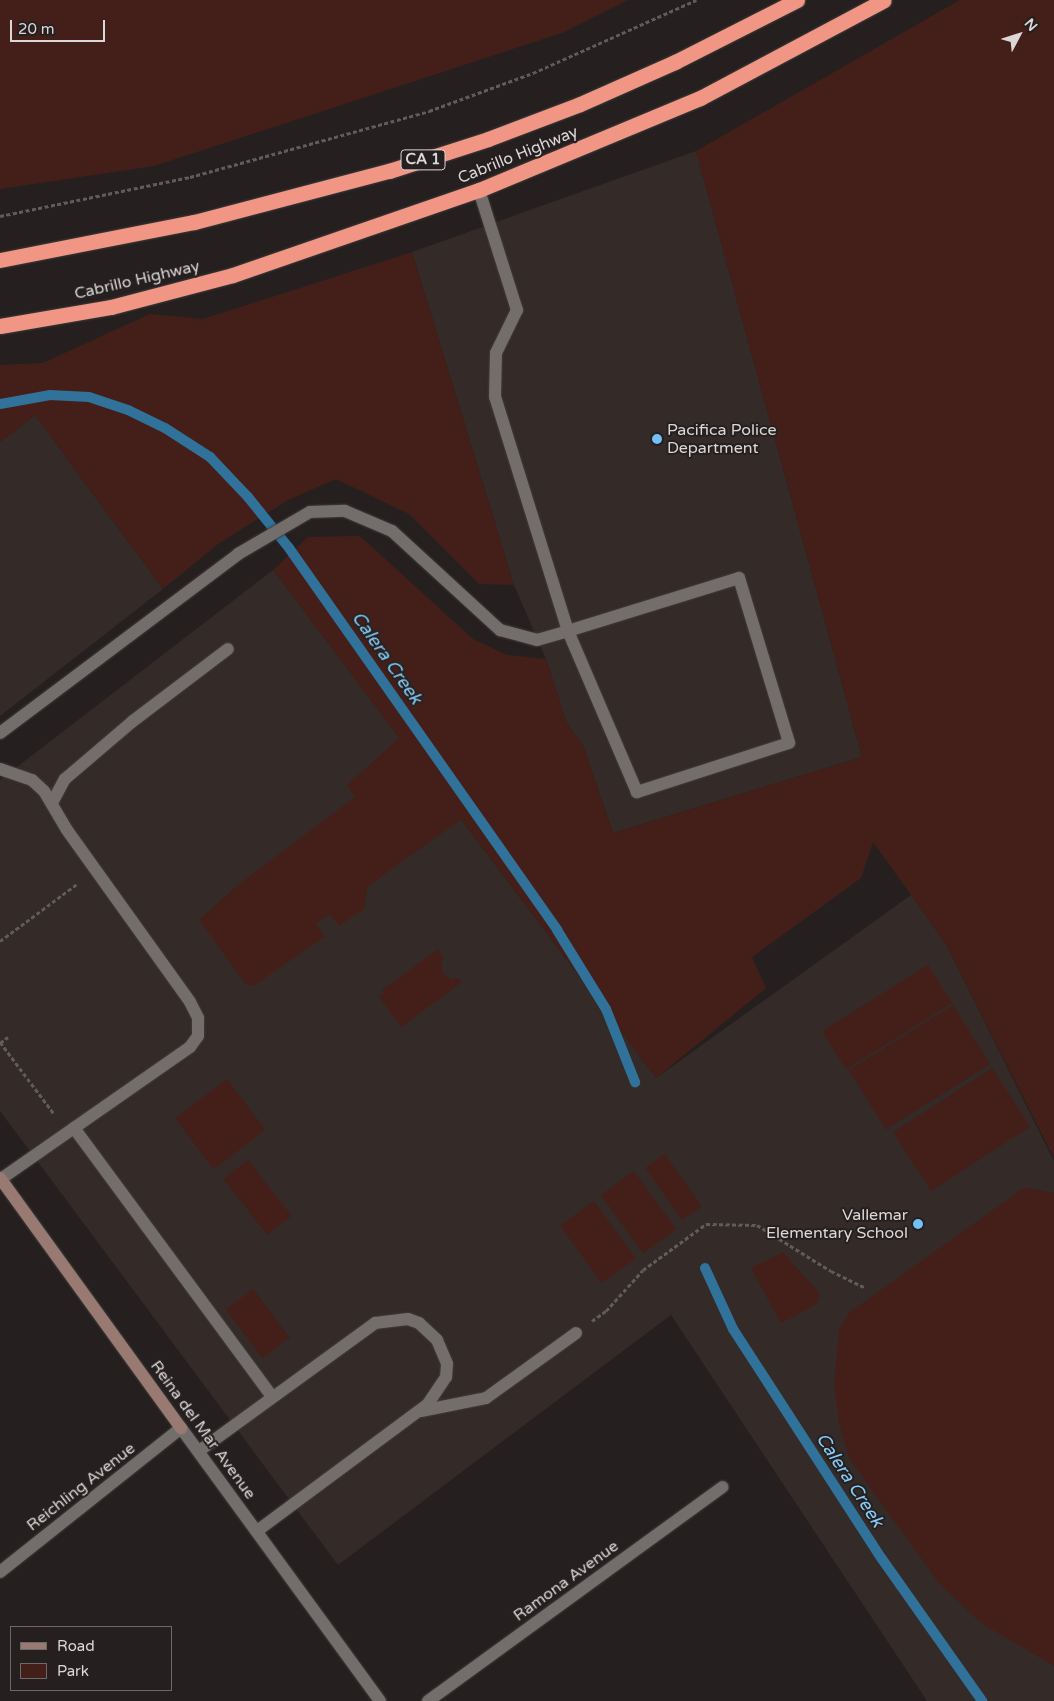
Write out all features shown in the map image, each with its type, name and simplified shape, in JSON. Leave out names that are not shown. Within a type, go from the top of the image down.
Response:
[{"type":"highway","name":"Cabrillo Highway","points":[[0,260],[194,222],[389,171],[488,139],[580,104],[675,62],[797,0]]},
{"type":"highway","name":"Cabrillo Highway","points":[[0,326],[111,307],[233,275],[479,190],[700,98],[884,0]]},
{"type":"street","points":[[0,732],[258,542],[297,517],[328,510],[362,516],[404,542],[500,630],[537,640],[568,631],[739,578],[789,743],[637,792],[568,631],[495,397],[496,353],[517,310],[479,190]]},
{"type":"street","points":[[52,803],[65,778],[133,720],[228,649]]},
{"type":"street","points":[[0,769],[32,780],[52,803],[96,870],[190,1002],[198,1018],[198,1036],[190,1047],[0,1178]]},
{"type":"street","points":[[71,1130],[272,1397]]},
{"type":"street","name":"Reina del Mar Avenue","points":[[0,1178],[380,1701]]},
{"type":"street","points":[[199,1451],[375,1323],[408,1319],[419,1323],[438,1340],[447,1364],[442,1387],[420,1411],[257,1530]]},
{"type":"street","points":[[420,1411],[486,1398],[576,1333]]},
{"type":"street","name":"Reichling Avenue","points":[[0,1572],[181,1428]]},
{"type":"street","name":"Ramona Avenue","points":[[428,1701],[723,1487]]},
{"type":"path","points":[[0,216],[190,177],[429,111],[533,73],[696,0]]},
{"type":"path","points":[[0,941],[96,870]]},
{"type":"path","points":[[8,1037],[0,1042],[71,1130]]},
{"type":"path","points":[[576,1333],[606,1311],[643,1270],[706,1224],[757,1225],[831,1271],[866,1288]]},
{"type":"shaded area","points":[[696,151],[862,757],[613,833],[583,745],[567,724],[546,659],[514,585],[412,252]]},
{"type":"shaded area","points":[[35,415],[163,589],[0,716],[0,442]]},
{"type":"shaded area","points":[[273,570],[656,1078],[911,895],[946,944],[1054,1161],[1054,1701],[927,1701],[671,1315],[338,1565],[0,1111],[0,780]]},
{"type":"green space","points":[[0,0],[628,0],[562,33],[154,166],[0,189]]},
{"type":"green space","points":[[960,0],[1054,0],[1054,1158],[946,944],[873,842],[861,878],[752,957],[766,988],[656,1078],[461,819],[367,887],[365,908],[339,926],[330,914],[316,924],[325,936],[254,986],[245,983],[199,920],[238,885],[355,797],[347,785],[399,738],[273,570],[308,537],[360,536],[473,639],[507,655],[546,659],[567,724],[583,745],[613,833],[862,757],[696,151]]},
{"type":"green space","points":[[412,252],[514,585],[479,584],[409,514],[336,479],[288,500],[218,544],[163,589],[35,415],[0,442],[0,365],[43,363],[150,314],[203,319]]},
{"type":"green space","points":[[438,949],[444,959],[441,962],[443,973],[451,980],[458,978],[462,982],[401,1027],[379,996],[384,993],[382,990]]},
{"type":"green space","points":[[928,965],[952,1003],[846,1069],[822,1031]]},
{"type":"green space","points":[[953,1005],[990,1064],[886,1130],[849,1070]]},
{"type":"green space","points":[[992,1068],[1030,1127],[931,1191],[893,1132]]},
{"type":"green space","points":[[227,1079],[266,1130],[214,1169],[175,1118]]},
{"type":"green space","points":[[665,1154],[702,1206],[682,1220],[645,1168]]},
{"type":"green space","points":[[248,1160],[292,1216],[267,1235],[224,1179]]},
{"type":"green space","points":[[634,1171],[676,1229],[643,1253],[601,1195]]},
{"type":"green space","points":[[1025,1187],[1054,1193],[1054,1666],[981,1623],[939,1583],[849,1458],[839,1423],[834,1384],[839,1330],[850,1312]]},
{"type":"green space","points":[[594,1201],[636,1258],[602,1283],[560,1226]]},
{"type":"green space","points":[[783,1252],[820,1294],[817,1304],[781,1323],[751,1268]]},
{"type":"green space","points":[[253,1289],[290,1338],[263,1358],[226,1309]]},
{"type":"waterway","name":"Calera Creek","points":[[0,404],[50,395],[89,397],[128,410],[165,428],[210,457],[248,497],[289,548],[557,930],[606,1009],[635,1082]]},
{"type":"waterway","name":"Calera Creek","points":[[705,1268],[733,1329],[882,1559],[982,1701]]},
{"type":"place","name":"Pacifica Police Department","points":[[657,439]]},
{"type":"place","name":"Vallemar Elementary School","points":[[918,1224]]}]
